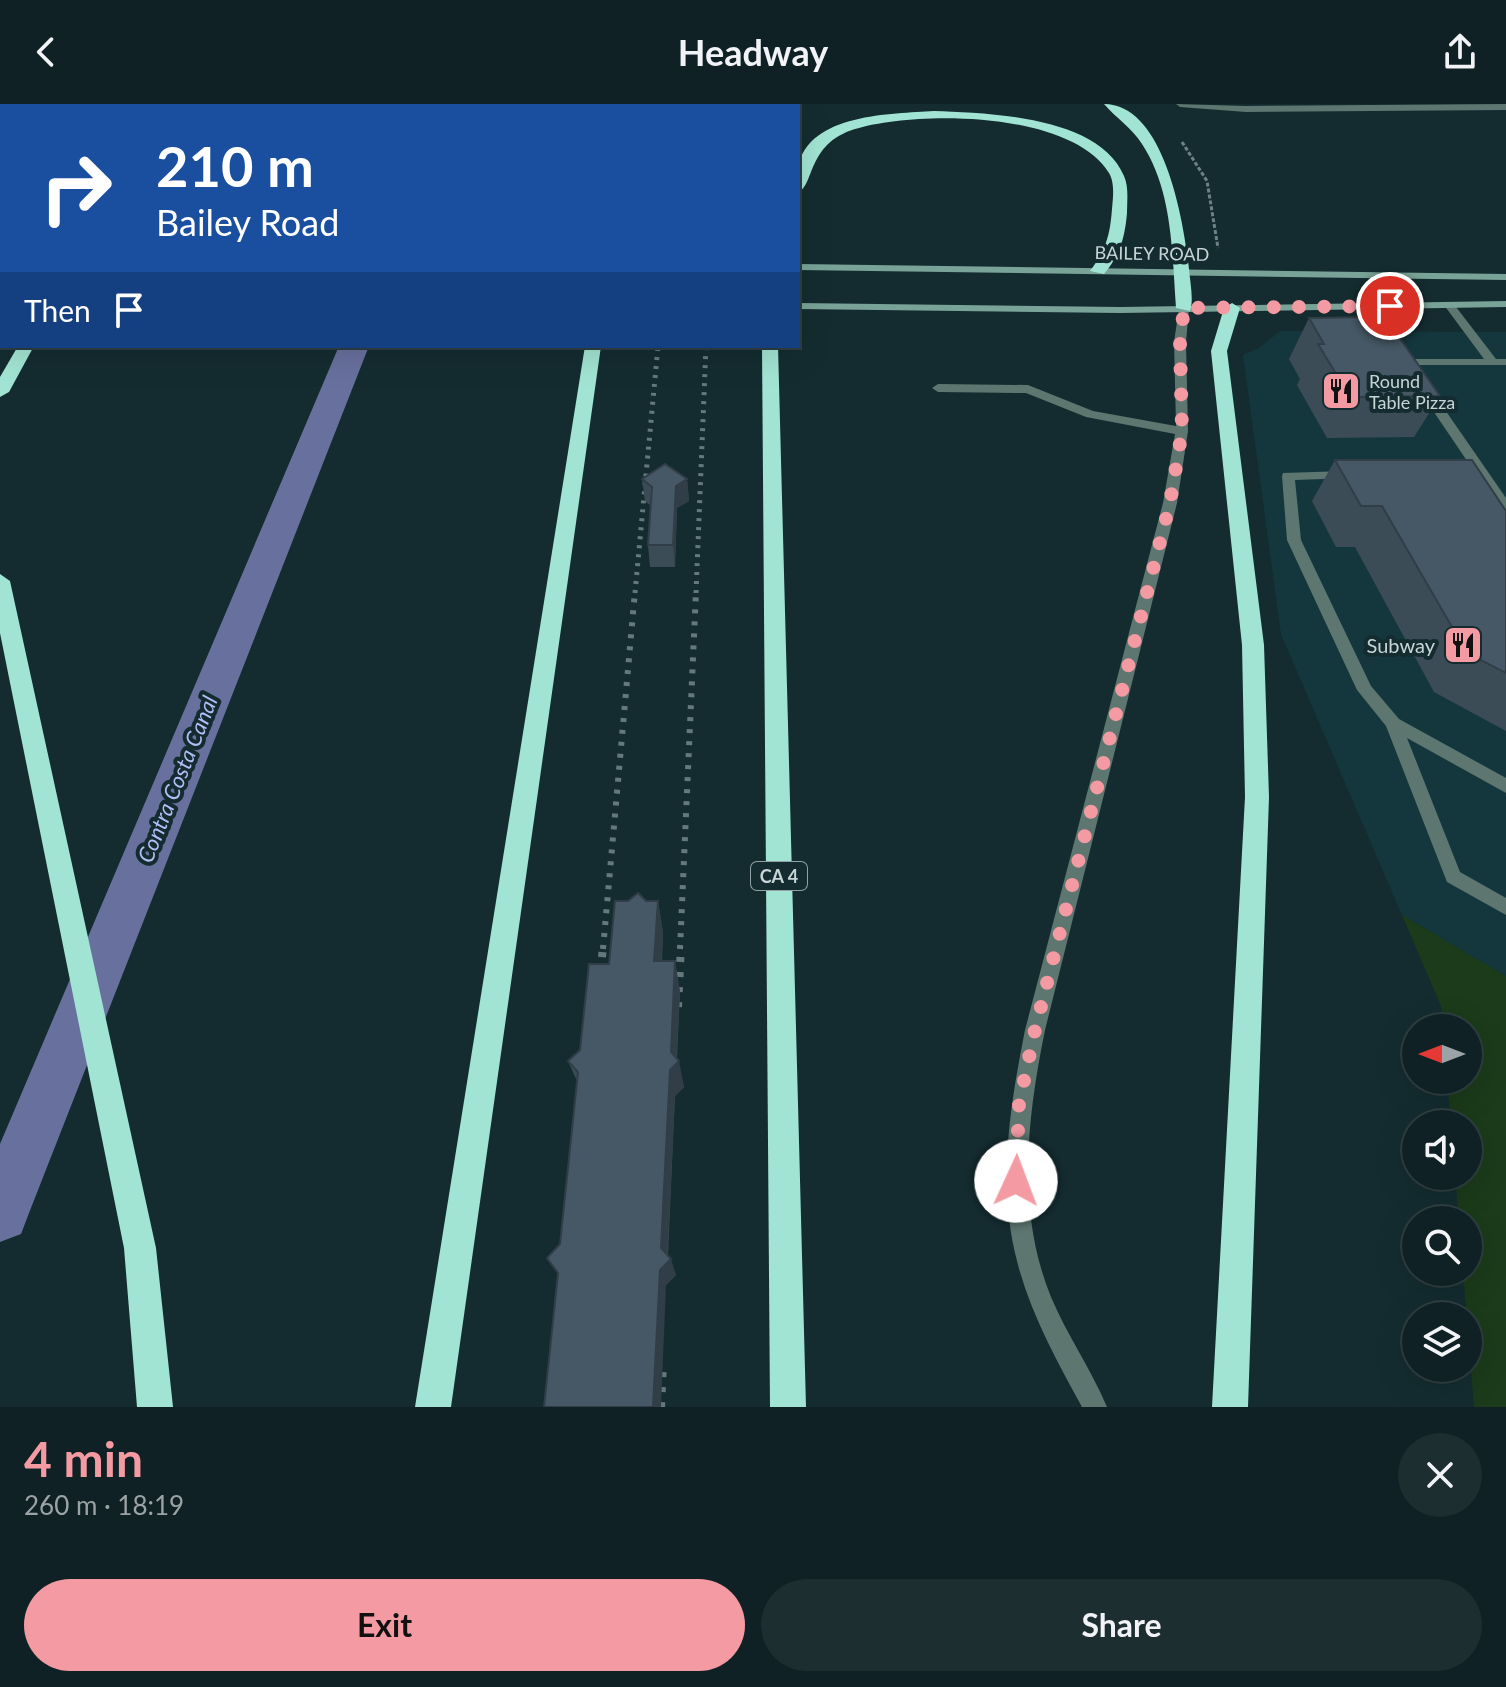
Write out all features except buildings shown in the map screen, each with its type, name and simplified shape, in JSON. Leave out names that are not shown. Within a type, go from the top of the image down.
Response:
[{"type":"highway","points":[[1110,104],[1146,138],[1163,167],[1172,197],[1184,308]]},
{"type":"highway","points":[[800,182],[812,149],[829,134],[865,119],[935,109],[1025,119],[1083,141],[1105,157],[1117,175],[1119,225],[1115,247],[1098,271]]},
{"type":"highway","points":[[1230,1407],[1257,797],[1253,645],[1219,351],[1232,308]]},
{"type":"highway","points":[[0,392],[25,348]]},
{"type":"highway","points":[[433,1407],[593,348]]},
{"type":"highway","name":"CA 4","points":[[770,348],[788,1407]]},
{"type":"highway","points":[[0,581],[140,1248],[154,1370],[155,1407]]},
{"type":"main road","name":"BAILEY ROAD","points":[[800,267],[1506,277]]},
{"type":"main road","points":[[800,306],[1232,308],[1506,304]]},
{"type":"street","points":[[1180,104],[1246,109],[1506,107]]},
{"type":"street","points":[[1449,305],[1499,362]]},
{"type":"street","points":[[1095,1407],[1061,1345],[1028,1261],[1016,1181],[1019,1104],[1170,503],[1182,431],[1180,342],[1184,308]]},
{"type":"street","points":[[1499,362],[1406,362],[1474,472],[1506,508]]},
{"type":"street","points":[[938,388],[1028,389],[1090,414],[1182,431]]},
{"type":"street","points":[[1362,474],[1288,476],[1294,540],[1365,690],[1393,723],[1453,877],[1506,907]]},
{"type":"street","points":[[1393,723],[1506,786]]},
{"type":"shaded area","points":[[1280,331],[1506,332],[1506,976],[1402,915],[1281,634],[1243,355],[1259,348]]},
{"type":"green space","points":[[1402,915],[1506,976],[1506,1407],[1474,1407],[1472,1382],[1482,1382],[1482,1302],[1465,1302],[1464,1286],[1482,1286],[1482,1206],[1458,1206],[1456,1190],[1482,1190],[1482,1110],[1450,1110],[1448,1094],[1482,1094],[1482,1014],[1442,1014]]},
{"type":"waterway","name":"Contra Costa Canal","points":[[0,1213],[353,348]]},
{"type":"railway","points":[[635,593],[658,348]]},
{"type":"railway","points":[[696,593],[706,348]]},
{"type":"railway","points":[[603,949],[635,591]]},
{"type":"railway","points":[[680,949],[696,591]]},
{"type":"railway","points":[[599,987],[603,947]]},
{"type":"railway","points":[[678,1007],[681,947]]},
{"type":"railway","points":[[661,1407],[663,1363]]},
{"type":"place","name":"Round Table Pizza","points":[[1341,391]]},
{"type":"place","name":"Subway","points":[[1463,645]]},
{"type":"route","points":[[1016,1181],[1019,1104],[1035,1030],[1170,503],[1182,431],[1180,342],[1184,308],[1390,306]]}]
